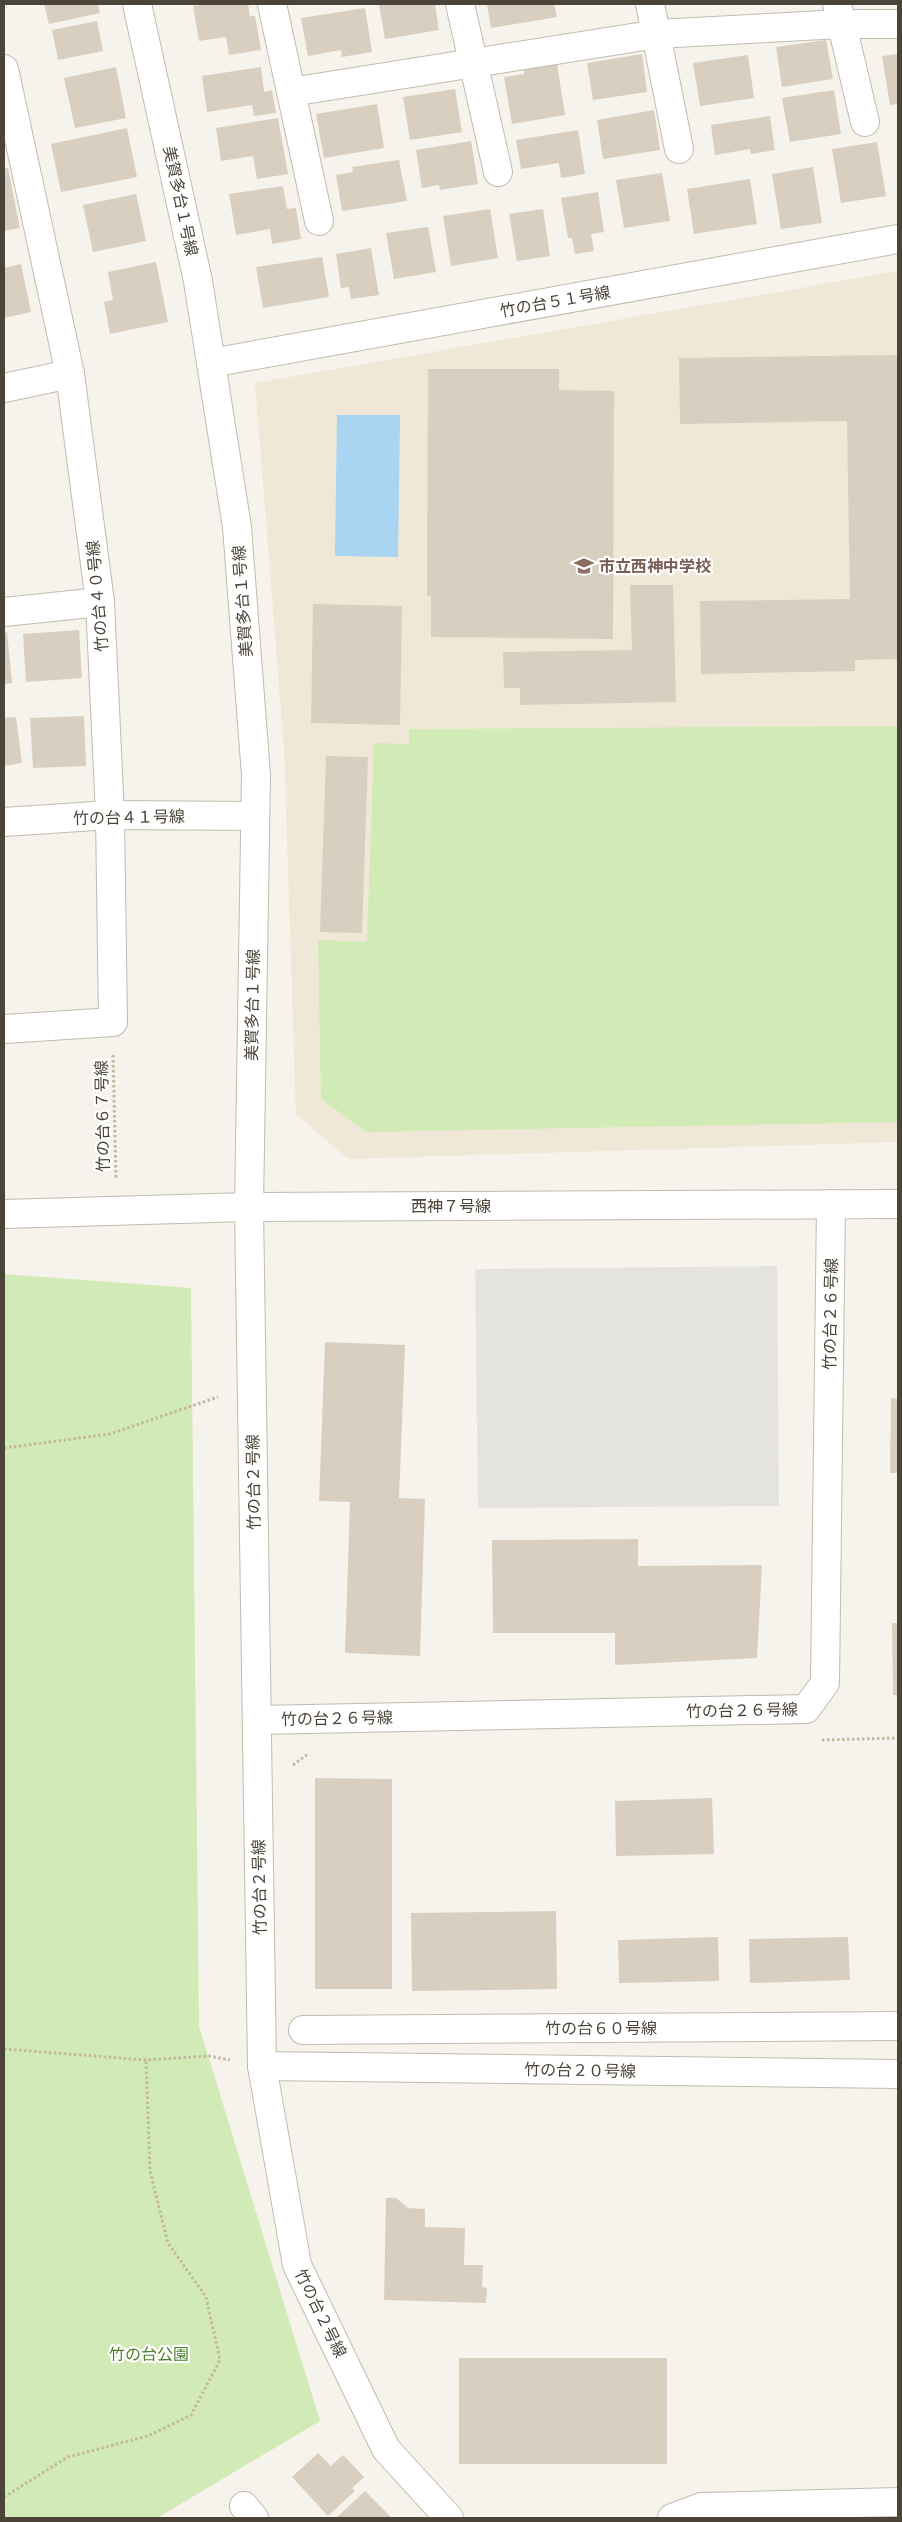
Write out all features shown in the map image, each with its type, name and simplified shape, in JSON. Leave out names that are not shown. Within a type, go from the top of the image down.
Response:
[{"type":"street","name":"美賀多台１号線","points":[[137,4],[198,281],[237,527],[256,775],[249,1207]]},
{"type":"street","points":[[272,4],[319,221]]},
{"type":"street","points":[[460,4],[498,172]]},
{"type":"street","points":[[650,4],[679,149]]},
{"type":"street","points":[[291,92],[657,34],[839,14],[898,24]]},
{"type":"street","points":[[839,14],[865,122]]},
{"type":"street","name":"竹の台４０号線","points":[[4,69],[10,139],[70,374],[100,602],[110,814],[113,1022]]},
{"type":"street","name":"竹の台５１号線","points":[[211,363],[898,239]]},
{"type":"street","points":[[4,388],[70,374]]},
{"type":"street","points":[[4,612],[100,602]]},
{"type":"street","name":"竹の台４１号線","points":[[4,822],[110,814],[255,816]]},
{"type":"street","points":[[4,1029],[113,1022]]},
{"type":"street","name":"竹の台２６号線","points":[[257,1720],[806,1709],[825,1683],[831,1204]]},
{"type":"street","name":"西神７号線","points":[[4,1214],[249,1207],[898,1204]]},
{"type":"street","name":"竹の台２号線","points":[[249,1207],[262,2066],[297,2264],[386,2448],[449,2518]]},
{"type":"street","name":"竹の台６０号線","points":[[303,2030],[898,2026]]},
{"type":"street","name":"竹の台２０号線","points":[[262,2066],[898,2074]]},
{"type":"street","points":[[672,2518],[701,2507],[898,2502]]},
{"type":"path","name":"竹の台６７号線","points":[[113,1022],[116,1211]]},
{"type":"path","points":[[4,1448],[110,1434],[226,1394],[251,1379]]},
{"type":"path","points":[[818,1740],[898,1738]]},
{"type":"path","points":[[293,1773],[293,1763],[316,1749]]},
{"type":"path","points":[[4,2049],[146,2060],[209,2056],[262,2066]]},
{"type":"path","points":[[4,2497],[68,2457],[148,2436],[191,2415],[220,2360],[206,2297],[168,2243],[154,2189],[150,2171],[146,2060]]},
{"type":"shaded area","name":"市立西神中学校","points":[[898,271],[898,1142],[348,1159],[296,1114],[284,748],[255,383]]},
{"type":"shaded area","points":[[777,1266],[779,1506],[478,1508],[475,1269]]},
{"type":"green space","points":[[898,726],[898,1122],[367,1132],[321,1099],[318,940],[367,942],[374,743],[409,744],[409,729]]},
{"type":"green space","name":"竹の台公園","points":[[4,1274],[191,1288],[199,2026],[320,2421],[157,2518],[4,2518]]},
{"type":"water","points":[[337,415],[400,415],[398,557],[335,556]]},
{"type":"building","points":[[44,4],[98,4],[100,13],[49,24]]},
{"type":"building","points":[[248,4],[250,16],[255,16],[261,50],[229,55],[226,37],[199,41],[193,6]]},
{"type":"building","points":[[379,4],[435,4],[439,30],[385,39]]},
{"type":"building","points":[[487,4],[554,4],[557,17],[491,28]]},
{"type":"building","points":[[365,8],[372,52],[342,57],[341,50],[308,56],[301,18]]},
{"type":"building","points":[[97,21],[103,51],[58,60],[52,30]]},
{"type":"building","points":[[826,40],[833,79],[782,87],[776,47]]},
{"type":"building","points":[[642,54],[647,92],[593,100],[587,63]]},
{"type":"building","points":[[898,54],[898,104],[890,105],[882,56]]},
{"type":"building","points":[[748,55],[754,98],[700,106],[693,63]]},
{"type":"building","points":[[557,64],[565,115],[512,124],[504,77],[524,74],[524,69]]},
{"type":"building","points":[[116,67],[126,118],[75,128],[64,78]]},
{"type":"building","points":[[261,67],[264,92],[272,90],[276,113],[254,116],[252,105],[207,112],[202,76]]},
{"type":"building","points":[[455,89],[462,132],[410,140],[403,97]]},
{"type":"building","points":[[834,90],[841,134],[790,142],[782,98]]},
{"type":"building","points":[[377,104],[384,148],[324,158],[316,114]]},
{"type":"building","points":[[654,110],[660,150],[603,159],[597,120]]},
{"type":"building","points":[[770,116],[775,150],[751,154],[750,149],[715,155],[711,125]]},
{"type":"building","points":[[278,118],[288,174],[257,179],[253,156],[221,161],[216,128]]},
{"type":"building","points":[[127,128],[137,177],[61,192],[51,144]]},
{"type":"building","points":[[578,130],[585,174],[561,178],[559,163],[521,169],[516,140]]},
{"type":"building","points":[[471,141],[478,184],[440,190],[439,185],[422,188],[416,150]]},
{"type":"building","points":[[877,142],[886,196],[841,203],[832,149]]},
{"type":"building","points":[[399,160],[407,201],[342,211],[336,175],[353,172],[352,167]]},
{"type":"building","points":[[813,167],[822,223],[781,229],[772,174]]},
{"type":"building","points":[[8,168],[20,228],[4,231],[4,169]]},
{"type":"building","points":[[662,173],[670,221],[624,228],[616,180]]},
{"type":"building","points":[[750,179],[757,224],[694,234],[687,189]]},
{"type":"building","points":[[283,186],[287,209],[296,208],[301,239],[272,244],[270,229],[236,235],[229,194]]},
{"type":"building","points":[[598,192],[604,232],[591,234],[594,251],[575,254],[572,238],[568,238],[561,198]]},
{"type":"building","points":[[136,194],[146,241],[93,252],[83,205]]},
{"type":"building","points":[[490,209],[498,258],[451,266],[443,216]]},
{"type":"building","points":[[543,209],[550,256],[517,261],[509,214]]},
{"type":"building","points":[[428,227],[436,272],[394,279],[386,233]]},
{"type":"building","points":[[371,248],[379,295],[351,299],[349,287],[341,288],[336,254]]},
{"type":"building","points":[[322,257],[329,297],[263,308],[256,267]]},
{"type":"building","points":[[156,262],[168,322],[110,334],[104,302],[113,300],[108,272]]},
{"type":"building","points":[[21,264],[31,312],[4,318],[4,268]]},
{"type":"building","points":[[898,355],[898,659],[855,660],[855,671],[701,674],[700,601],[850,599],[847,421],[680,424],[679,358]]},
{"type":"building","points":[[428,369],[559,369],[559,390],[614,391],[613,639],[431,637],[431,596],[427,596]]},
{"type":"building","points":[[630,585],[673,585],[676,702],[520,705],[520,688],[504,688],[503,652],[632,650]]},
{"type":"building","points":[[313,604],[402,606],[400,725],[311,723]]},
{"type":"building","points":[[79,630],[82,678],[26,682],[23,634]]},
{"type":"building","points":[[7,632],[12,683],[4,684],[4,633]]},
{"type":"building","points":[[84,716],[86,766],[33,768],[30,718]]},
{"type":"building","points":[[16,717],[22,763],[4,766],[4,718]]},
{"type":"building","points":[[326,756],[368,757],[362,933],[320,932]]},
{"type":"building","points":[[325,1342],[405,1345],[399,1498],[425,1499],[420,1656],[345,1653],[350,1502],[319,1501]]},
{"type":"building","points":[[891,1398],[898,1399],[898,1473],[890,1473]]},
{"type":"building","points":[[638,1539],[638,1566],[762,1565],[757,1658],[615,1665],[615,1633],[493,1633],[492,1540]]},
{"type":"building","points":[[892,1623],[898,1623],[898,1695],[893,1695]]},
{"type":"building","points":[[315,1778],[392,1779],[392,1989],[315,1989]]},
{"type":"building","points":[[712,1798],[714,1854],[616,1856],[615,1801]]},
{"type":"building","points":[[556,1911],[557,1989],[412,1991],[411,1913]]},
{"type":"building","points":[[718,1937],[719,1981],[619,1983],[618,1940]]},
{"type":"building","points":[[848,1937],[850,1980],[750,1983],[749,1939]]},
{"type":"building","points":[[386,2198],[396,2198],[408,2208],[425,2209],[425,2227],[465,2228],[464,2265],[483,2265],[482,2286],[487,2289],[486,2303],[384,2300]]},
{"type":"building","points":[[459,2358],[667,2358],[667,2464],[459,2464]]},
{"type":"building","points":[[318,2453],[331,2466],[343,2455],[364,2477],[352,2488],[355,2491],[328,2516],[292,2477]]},
{"type":"building","points":[[365,2491],[392,2518],[336,2518]]},
{"type":"place","name":"市立西神中学校","points":[[584,566]]}]
